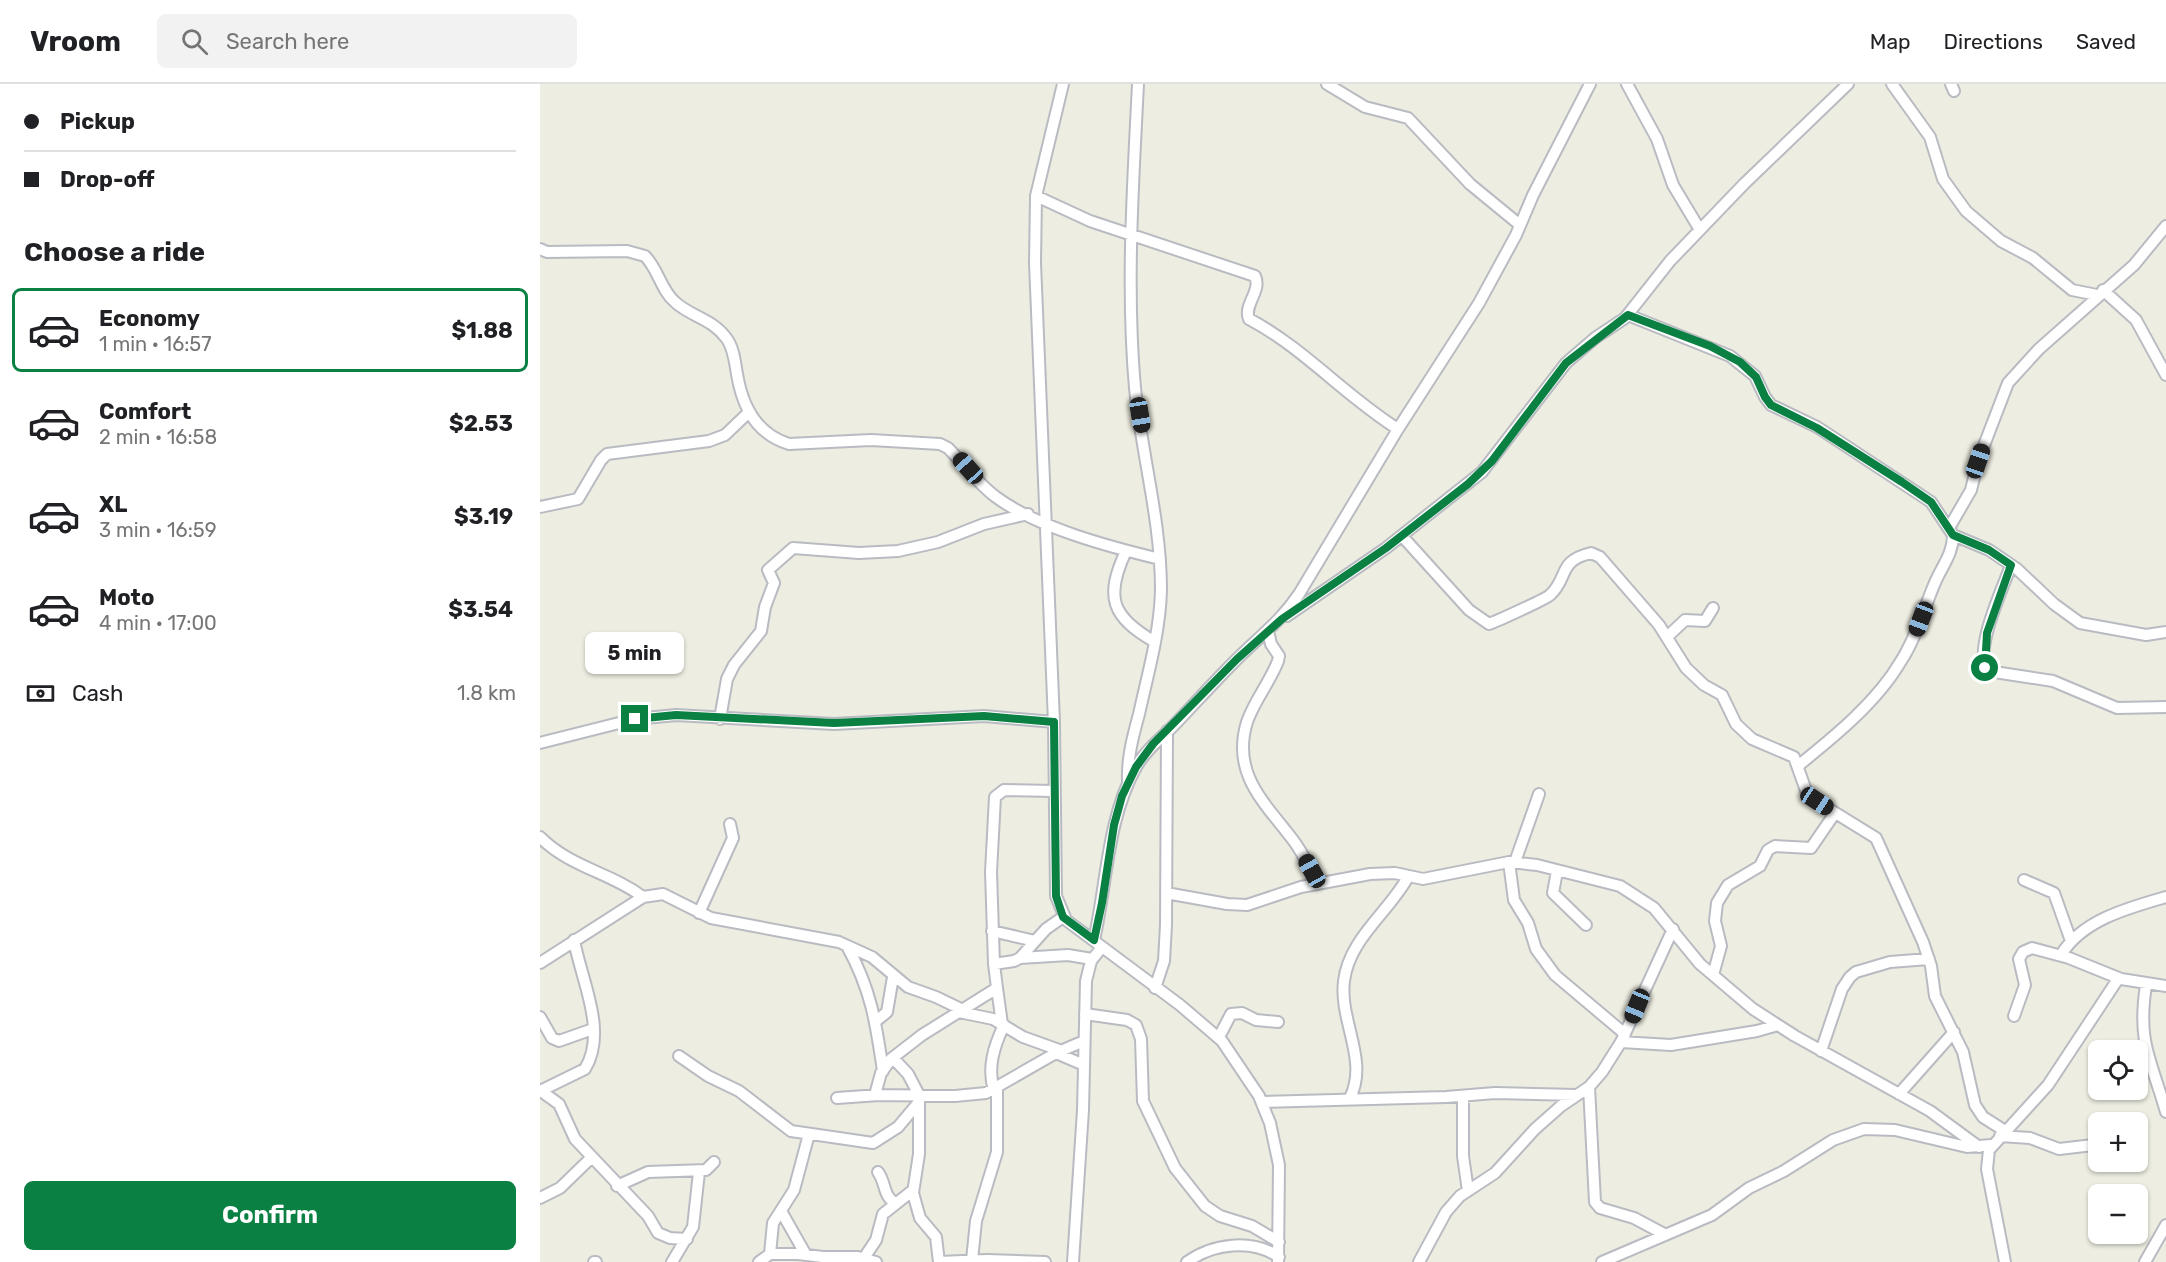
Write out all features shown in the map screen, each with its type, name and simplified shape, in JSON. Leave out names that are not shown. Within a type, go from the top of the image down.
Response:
[{"type":"street","points":[[1063,84],[1036,196],[1035,274],[1054,722],[1056,896],[1063,917],[1219,1037],[1262,1102],[1270,1124],[1279,1164],[1280,1260]]},
{"type":"street","points":[[1128,784],[1129,755],[1159,618],[1160,559],[1156,515],[1136,391],[1131,320],[1138,84]]},
{"type":"street","points":[[1327,84],[1365,107],[1408,118],[1470,184],[1520,225]]},
{"type":"street","points":[[1282,619],[1398,429],[1453,347],[1520,225],[1590,84]]},
{"type":"street","points":[[1627,84],[1657,139],[1673,185],[1700,230]]},
{"type":"street","points":[[1073,1262],[1084,1065],[1086,981],[1098,943],[1114,825],[1128,784],[1146,752],[1282,619],[1402,536],[1482,472],[1566,363],[1628,315],[1665,267],[1700,230],[1848,84]]},
{"type":"street","points":[[1892,84],[1930,137],[1943,179],[1966,211],[2001,241],[2033,258],[2072,290],[2100,293],[2136,320],[2166,375]]},
{"type":"street","points":[[1036,196],[1090,221],[1255,276],[1257,282],[1247,310],[1249,320],[1280,338],[1359,403],[1398,429]]},
{"type":"street","points":[[1798,765],[1838,732],[1890,679],[1914,637],[1935,582],[1952,550],[1951,531],[1971,490],[1978,461],[2008,383],[2039,349],[2134,265],[2166,226]]},
{"type":"street","points":[[540,249],[547,252],[627,251],[645,256],[673,301],[705,318],[728,341],[748,413],[771,436],[789,444],[871,440],[940,444],[948,448],[994,496],[1028,514],[1126,551],[1160,559]]},
{"type":"street","points":[[1628,315],[1710,346],[1740,362],[1756,377],[1771,405],[1817,428],[1931,502],[1951,531],[1989,550],[2011,565],[2054,604],[2080,623],[2146,635],[2166,632]]},
{"type":"street","points":[[540,507],[578,499],[607,454],[709,441],[725,435],[748,413]]},
{"type":"street","points":[[720,719],[724,688],[731,670],[761,631],[765,607],[774,583],[769,570],[793,548],[859,553],[898,551],[938,542],[984,524],[1028,514]]},
{"type":"street","points":[[1402,536],[1468,609],[1489,624],[1546,598],[1558,586],[1566,566],[1581,556],[1595,554],[1667,636],[1686,668],[1704,685],[1722,696],[1736,724],[1752,739],[1794,757],[1808,796],[1876,838],[1905,897],[1929,959],[1935,996],[1944,1018],[1954,1032],[1966,1063],[1978,1110],[1999,1137]]},
{"type":"street","points":[[1126,551],[1114,589],[1115,608],[1133,627],[1155,642]]},
{"type":"street","points":[[2011,565],[1987,633],[1984,660],[1988,671],[2053,681],[2121,708],[2166,707]]},
{"type":"street","points":[[1667,636],[1685,620],[1705,621],[1713,608]]},
{"type":"street","points":[[1268,631],[1271,644],[1279,656],[1247,721],[1243,741],[1245,763],[1254,791],[1295,842],[1318,883]]},
{"type":"street","points":[[540,743],[649,717],[676,715],[834,723],[984,716],[1054,722]]},
{"type":"street","points":[[1155,988],[1164,961],[1168,855],[1167,731]]},
{"type":"street","points":[[972,1260],[976,1221],[984,1201],[988,1172],[996,1158],[995,1090],[990,1072],[994,1050],[1003,1024],[994,964],[992,931],[992,832],[995,797],[999,792],[1013,789],[1054,791]]},
{"type":"street","points":[[1539,794],[1512,862],[1514,900],[1528,923],[1536,949],[1555,975],[1623,1038],[1671,1045],[1757,1031],[1778,1025]]},
{"type":"street","points":[[1713,975],[1721,946],[1716,921],[1717,903],[1728,885],[1760,866],[1768,850],[1775,846],[1811,848],[1835,813]]},
{"type":"street","points":[[699,913],[733,838],[730,824]]},
{"type":"street","points":[[540,837],[579,866],[614,879],[643,897]]},
{"type":"street","points":[[1166,893],[1227,904],[1247,905],[1318,883],[1386,873],[1423,879],[1512,862],[1557,871],[1629,891],[1654,908],[1713,975],[1753,1009],[1821,1051],[1930,1111],[1976,1147],[1987,1164],[2006,1262]]},
{"type":"street","points":[[1557,871],[1553,893],[1586,925]]},
{"type":"street","points":[[1350,1098],[1356,1087],[1357,1062],[1344,996],[1348,965],[1361,939],[1395,900],[1408,877]]},
{"type":"street","points":[[2024,880],[2054,893],[2071,941]]},
{"type":"street","points":[[540,963],[643,897],[663,894],[711,918],[826,939],[847,946],[872,957],[893,977],[908,987],[936,997],[961,1011],[984,1016],[1003,1024],[1023,1038],[1084,1065]]},
{"type":"street","points":[[2061,955],[2071,941],[2094,923],[2166,897]]},
{"type":"street","points":[[994,964],[1014,961],[1020,957],[1063,917]]},
{"type":"street","points":[[1419,1262],[1446,1212],[1468,1191],[1506,1163],[1535,1129],[1589,1087],[1623,1038],[1672,929]]},
{"type":"street","points":[[992,931],[1035,941]]},
{"type":"street","points":[[574,940],[593,1029],[594,1049],[585,1069],[541,1091],[560,1104],[572,1135],[617,1186],[648,1216],[661,1235],[687,1239]]},
{"type":"street","points":[[847,946],[863,977],[876,1021],[883,1071]]},
{"type":"street","points":[[2014,1016],[2025,985],[2019,959],[2023,952],[2037,948],[2061,955],[2118,979],[2146,985],[2166,986]]},
{"type":"street","points":[[1020,957],[1068,955],[1092,959]]},
{"type":"street","points":[[1821,1051],[1842,989],[1850,977],[1856,972],[1890,962],[1929,959]]},
{"type":"street","points":[[876,1021],[887,1012],[893,977]]},
{"type":"street","points":[[1987,1164],[1999,1137],[2048,1085],[2118,979]]},
{"type":"street","points":[[2146,985],[2141,1020],[2144,1041],[2166,1112]]},
{"type":"street","points":[[875,1095],[883,1071],[893,1058],[997,988]]},
{"type":"street","points":[[1219,1037],[1231,1014],[1242,1013],[1256,1020],[1278,1022]]},
{"type":"street","points":[[1085,1014],[1127,1020],[1136,1025],[1141,1039],[1142,1090],[1147,1113],[1175,1168],[1191,1190],[1205,1206],[1220,1216],[1252,1226],[1279,1242]]},
{"type":"street","points":[[540,1017],[552,1038],[559,1041],[593,1029]]},
{"type":"street","points":[[1899,1094],[1954,1032]]},
{"type":"street","points":[[837,1098],[875,1095],[919,1099],[977,1094],[995,1090],[1059,1052],[1084,1041]]},
{"type":"street","points":[[679,1056],[708,1076],[739,1091],[783,1127],[809,1134],[873,1143],[898,1127],[919,1099]]},
{"type":"street","points":[[893,1058],[908,1074],[919,1099],[919,1154],[912,1191],[920,1218],[936,1237],[939,1262],[972,1260],[1045,1262]]},
{"type":"street","points":[[1589,1087],[1596,1206],[1634,1218],[1664,1234]]},
{"type":"street","points":[[1262,1102],[1543,1093],[1576,1095]]},
{"type":"street","points":[[1463,1096],[1463,1156],[1468,1191]]},
{"type":"street","points":[[1602,1262],[1712,1215],[1749,1188],[1784,1171],[1833,1140],[1864,1129],[1895,1130],[1943,1142],[1976,1147],[1999,1137],[2030,1138],[2059,1149],[2088,1146]]},
{"type":"street","points":[[770,1254],[773,1222],[794,1190],[809,1134]]},
{"type":"street","points":[[540,1198],[560,1188],[592,1157]]},
{"type":"street","points":[[617,1186],[648,1172],[699,1172],[706,1170],[714,1162]]},
{"type":"street","points":[[672,1262],[693,1227],[699,1172]]},
{"type":"street","points":[[878,1173],[883,1179],[886,1196],[895,1203]]},
{"type":"street","points":[[864,1258],[876,1240],[880,1219],[895,1203],[912,1191]]},
{"type":"street","points":[[781,1210],[806,1255]]},
{"type":"street","points":[[2145,1262],[2166,1225]]},
{"type":"street","points":[[1187,1262],[1206,1250],[1220,1246],[1255,1247],[1280,1260]]},
{"type":"street","points":[[759,1262],[770,1254],[864,1258],[876,1262]]},
{"type":"route","points":[[635,719],[676,715],[722,719],[868,723],[984,716],[1054,722],[1054,842],[1058,907],[1066,920],[1094,940],[1114,825],[1122,796],[1146,752],[1237,659],[1282,619],[1386,548],[1468,484],[1492,461],[1566,363],[1595,338],[1628,315],[1710,346],[1740,362],[1756,377],[1771,405],[1817,428],[1880,467],[1931,502],[1953,535],[1989,550],[2011,565],[1987,633],[1985,668]]}]
